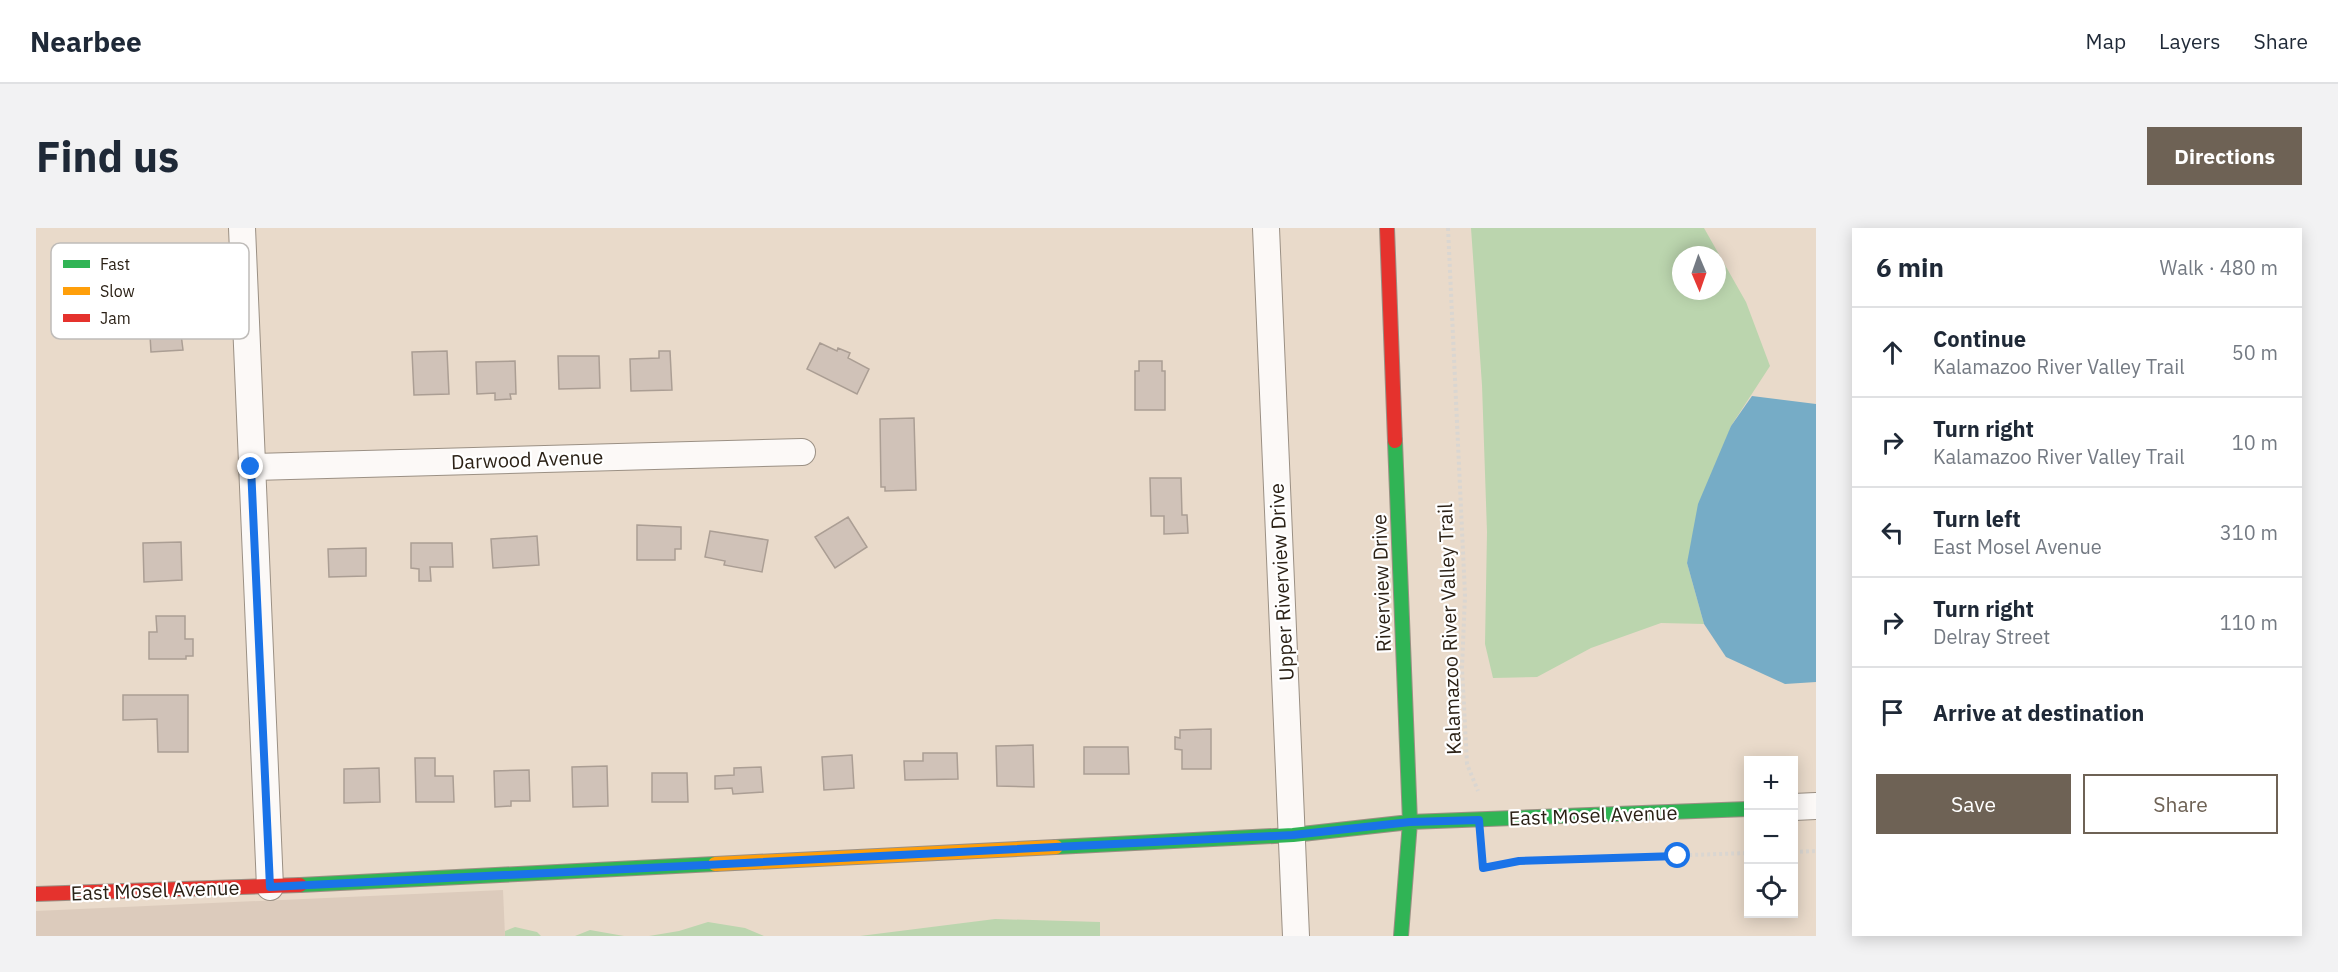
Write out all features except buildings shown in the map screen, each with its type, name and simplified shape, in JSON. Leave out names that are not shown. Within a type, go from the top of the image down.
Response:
[{"type":"street","points":[[242,228],[243,243]]},
{"type":"street","name":"Upper Riverview Drive","points":[[1266,228],[1296,936]]},
{"type":"street","name":"Riverview Drive","points":[[1387,228],[1410,822],[1401,936]]},
{"type":"street","points":[[246,339],[270,887]]},
{"type":"street","name":"Darwood Avenue","points":[[251,467],[802,452]]},
{"type":"street","points":[[1798,807],[1816,807]]},
{"type":"street","name":"East Mosel Avenue","points":[[36,894],[270,887],[1293,835],[1410,822],[1744,809]]},
{"type":"path","name":"Kalamazoo River Valley Trail","points":[[1449,228],[1465,595],[1463,651],[1467,764],[1477,786],[1483,868],[1519,861],[1744,853]]},
{"type":"path","points":[[1798,852],[1816,851]]},
{"type":"shaded area","points":[[503,890],[505,936],[36,936],[36,911]]},
{"type":"green space","points":[[1471,228],[1704,228],[1714,246],[1672,246],[1672,300],[1726,300],[1726,267],[1746,302],[1770,366],[1731,426],[1687,563],[1704,624],[1661,623],[1591,648],[1537,677],[1493,678],[1485,644],[1487,532],[1482,385]]},
{"type":"green space","points":[[995,919],[1100,922],[1100,936],[860,936]]},
{"type":"green space","points":[[708,922],[745,928],[764,936],[649,936],[679,931]]},
{"type":"green space","points":[[515,927],[537,932],[541,936],[505,936],[505,931]]},
{"type":"green space","points":[[590,930],[624,936],[575,936]]},
{"type":"water","points":[[1752,396],[1816,404],[1816,682],[1785,684],[1726,657],[1704,624],[1687,563],[1698,504],[1731,426]]},
{"type":"traffic: fast","points":[[1395,441],[1410,822],[1401,936]]},
{"type":"traffic: fast","points":[[1056,847],[1293,835],[1410,822],[1744,809]]},
{"type":"traffic: fast","points":[[300,885],[715,864]]},
{"type":"traffic: slow","points":[[715,864],[1056,847]]},
{"type":"traffic: jam","points":[[1387,228],[1395,441]]},
{"type":"traffic: jam","points":[[36,894],[300,885]]},
{"type":"route","points":[[251,467],[270,887],[1293,835],[1410,822],[1479,820],[1483,868],[1493,864],[1519,861],[1678,856]]}]
